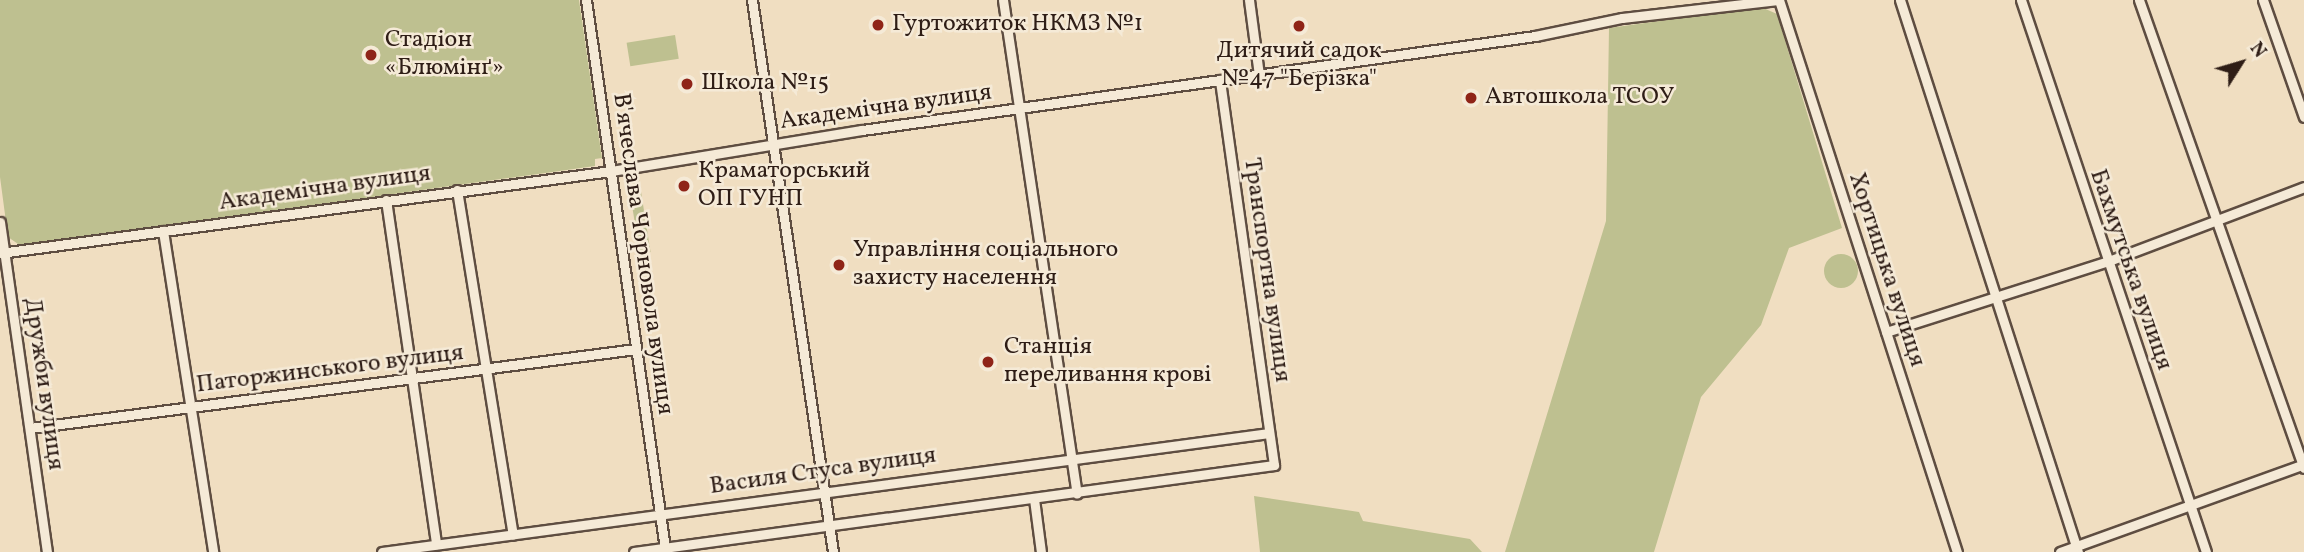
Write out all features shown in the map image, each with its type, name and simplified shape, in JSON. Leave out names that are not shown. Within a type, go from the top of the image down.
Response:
[{"type":"street","name":"В'ячеслава Чорновола вулиця","points":[[586,0],[665,548]]},
{"type":"street","points":[[752,0],[832,552]]},
{"type":"street","points":[[634,552],[1076,493],[1003,0]]},
{"type":"street","points":[[1249,0],[1259,75]]},
{"type":"street","name":"Академічна вулиця","points":[[2,253],[611,171],[773,144],[1259,75],[1588,24],[1779,0]]},
{"type":"street","name":"Хортицька вулиця","points":[[1779,0],[1957,552]]},
{"type":"street","points":[[1900,0],[2077,550]]},
{"type":"street","name":"Бахмутська вулиця","points":[[2021,0],[2106,262],[2206,552]]},
{"type":"street","points":[[2060,552],[2077,550],[2304,466],[2212,219],[2138,0]]},
{"type":"street","points":[[2263,0],[2304,117]]},
{"type":"street","name":"Транспортна вулиця","points":[[1076,493],[1274,465],[1220,80]]},
{"type":"street","points":[[1886,332],[2106,262],[2212,219],[2304,187]]},
{"type":"street","points":[[457,190],[513,534]]},
{"type":"street","points":[[386,200],[436,544]]},
{"type":"street","name":"Дружби вулиця","points":[[0,222],[2,253],[47,552]]},
{"type":"street","points":[[163,231],[213,552]]},
{"type":"street","name":"Паторжинського вулиця","points":[[30,428],[636,349]]},
{"type":"street","name":"Василя Стуса вулиця","points":[[382,552],[1071,457],[1269,433]]},
{"type":"street","points":[[1034,499],[1041,552]]},
{"type":"green space","points":[[0,0],[579,0],[602,158],[595,159],[595,166],[21,246],[8,237],[0,177]]},
{"type":"green space","points":[[1761,7],[1777,14],[1842,228],[1789,248],[1761,325],[1701,397],[1654,552],[1505,552],[1606,221],[1609,28]]},
{"type":"green space","points":[[675,35],[679,59],[630,66],[627,43]]},
{"type":"green space","points":[[639,179],[651,252],[640,254],[628,181]]},
{"type":"green space","points":[[1841,254],[1853,259],[1858,271],[1853,283],[1841,288],[1829,283],[1824,271],[1829,259]]},
{"type":"green space","points":[[1254,496],[1359,512],[1363,521],[1470,539],[1482,552],[1260,552]]},
{"type":"place","name":"Гуртожиток НКМЗ №1","points":[[878,25]]},
{"type":"place","name":"Дитячий садок №47 \"Берізка\"","points":[[1299,26]]},
{"type":"place","name":"Стадіон «Блюмінґ»","points":[[371,55]]},
{"type":"place","name":"Школа №15","points":[[687,84]]},
{"type":"place","name":"Автошкола ТСОУ","points":[[1471,98]]},
{"type":"place","name":"Краматорський ОП ГУНП","points":[[684,186]]},
{"type":"place","name":"Управління соціального захисту населення","points":[[839,265]]},
{"type":"place","name":"Станція переливання крові","points":[[988,362]]}]
